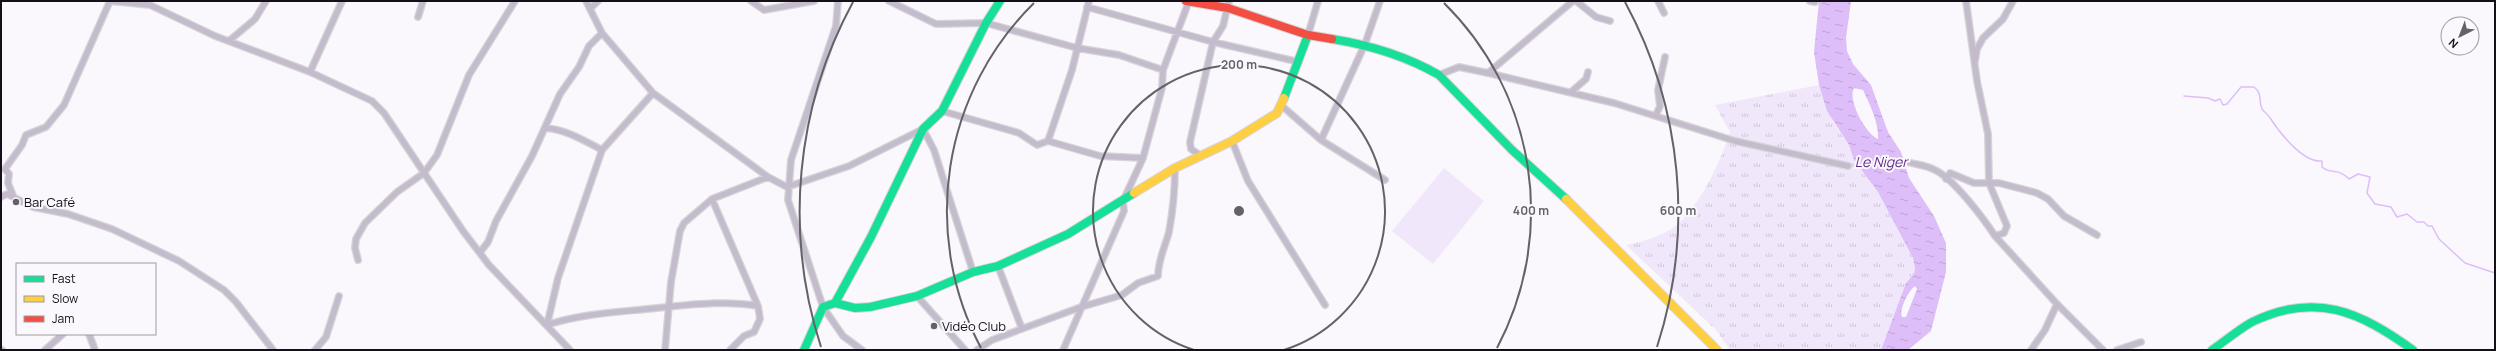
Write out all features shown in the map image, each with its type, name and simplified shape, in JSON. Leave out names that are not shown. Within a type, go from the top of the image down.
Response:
[{"type":"main road","points":[[835,303],[871,237],[923,129],[942,111],[986,23],[1000,1]]},
{"type":"main road","points":[[1188,1],[1229,5],[1308,35],[1365,44],[1427,68],[1439,75],[1456,90],[1512,150],[1580,212],[1717,350]]},
{"type":"main road","points":[[804,350],[823,307],[835,303],[855,308],[870,307],[917,296],[973,272],[998,266],[1068,234],[1175,168],[1232,141],[1277,113],[1282,106],[1285,93],[1299,62],[1308,35]]},
{"type":"main road","points":[[2212,350],[2251,322],[2268,315],[2285,309],[2331,306],[2373,324],[2414,350]]},
{"type":"street","points":[[14,198],[8,183],[9,174],[5,169],[22,145],[26,135],[46,127],[64,105],[110,1],[150,5],[215,36],[230,40],[310,72],[372,101],[384,113],[463,231],[481,251],[489,265],[570,350]]},
{"type":"street","points":[[230,40],[254,20],[266,1]]},
{"type":"street","points":[[310,72],[342,1]]},
{"type":"street","points":[[418,17],[423,1]]},
{"type":"street","points":[[358,260],[355,248],[356,239],[365,223],[397,192],[424,173],[437,155],[469,75],[515,1]]},
{"type":"street","points":[[586,1],[591,8],[602,33],[653,94],[768,177],[787,187],[849,166],[923,129],[934,150],[973,272]]},
{"type":"street","points":[[591,8],[598,1]]},
{"type":"street","points":[[751,1],[764,10],[814,1]]},
{"type":"street","points":[[838,1],[836,26],[791,160],[787,187],[788,200],[823,307],[843,336],[862,350]]},
{"type":"street","points":[[889,1],[936,24],[986,23],[1077,48],[1119,56],[1163,70]]},
{"type":"street","points":[[1048,140],[1072,70],[1089,1]]},
{"type":"street","points":[[1063,350],[1124,211],[1123,201],[1143,158],[1162,88],[1163,70],[1188,1]]},
{"type":"street","points":[[1308,35],[1318,1]]},
{"type":"street","points":[[1321,140],[1365,44],[1380,1]]},
{"type":"street","points":[[1488,73],[1575,1],[1596,17],[1610,21]]},
{"type":"street","points":[[1658,1],[1664,13]]},
{"type":"street","points":[[1966,1],[1974,63],[1988,134],[1990,183],[2007,226],[2004,233],[1995,236]]},
{"type":"street","points":[[1974,63],[1977,59],[1977,49],[1983,38],[2003,19],[2013,1]]},
{"type":"street","points":[[1200,156],[1191,149],[1190,142],[1213,42],[1223,26],[1229,5]]},
{"type":"street","points":[[1087,7],[1213,42],[1299,62]]},
{"type":"street","points":[[481,251],[488,242],[496,221],[546,128],[560,94],[579,67],[588,46],[602,33]]},
{"type":"street","points":[[1656,115],[1660,106],[1658,90],[1665,57]]},
{"type":"street","points":[[1439,75],[1459,67],[1488,73],[1570,92],[1656,115],[1735,141],[1848,166]]},
{"type":"street","points":[[1570,92],[1586,79],[1588,72]]},
{"type":"street","points":[[547,325],[558,278],[602,150],[653,94]]},
{"type":"street","points":[[1282,106],[1321,140],[1385,180]]},
{"type":"street","points":[[942,111],[1019,133],[1037,145],[1048,140],[1100,156],[1143,158]]},
{"type":"street","points":[[546,128],[570,134],[602,150]]},
{"type":"street","points":[[1232,141],[1248,181],[1325,305]]},
{"type":"street","points":[[1908,162],[1921,164],[1937,170],[1981,213],[1995,236],[2057,304],[2103,350]]},
{"type":"street","points":[[977,350],[992,340],[1081,307],[1122,295],[1138,283],[1158,276],[1161,252],[1176,201],[1175,168]]},
{"type":"street","points":[[1946,179],[1950,173],[1974,183],[2005,184],[2037,193],[2048,199],[2064,216],[2097,235]]},
{"type":"street","points":[[665,350],[670,307],[671,282],[680,230],[684,223],[712,199],[768,177]]},
{"type":"street","points":[[1,197],[7,194],[33,207],[68,214],[112,229],[179,261],[224,290],[273,350]]},
{"type":"street","points":[[712,199],[758,306],[760,319],[754,332],[744,336],[730,350]]},
{"type":"street","points":[[998,266],[1022,329]]},
{"type":"street","points":[[315,350],[326,337],[339,296]]},
{"type":"street","points":[[917,296],[965,350]]},
{"type":"street","points":[[2031,350],[2044,330],[2057,304]]},
{"type":"street","points":[[547,325],[563,319],[670,307],[758,306]]},
{"type":"street","points":[[45,350],[62,335]]},
{"type":"street","points":[[89,335],[95,350]]},
{"type":"street","points":[[2117,350],[2141,342]]},
{"type":"green space","points":[[1819,85],[1833,122],[1849,145],[1854,160],[1878,192],[1913,258],[1915,268],[1914,274],[1906,283],[1881,350],[1730,350],[1716,330],[1626,245],[1663,234],[1676,226],[1689,212],[1704,190],[1721,156],[1730,132],[1715,105]]},
{"type":"green space","points":[[1444,168],[1484,201],[1433,264],[1392,231]]},
{"type":"water","name":"Le Niger","points":[[1819,1],[1851,1],[1846,38],[1847,51],[1853,64],[1871,85],[1888,132],[1901,152],[1909,178],[1934,216],[1946,243],[1946,272],[1931,331],[1908,350],[1881,350],[1906,283],[1914,274],[1915,268],[1913,258],[1878,192],[1854,160],[1849,145],[1827,111],[1819,85],[1814,52]],"holes":[[[1854,88],[1863,90],[1876,120],[1878,139],[1868,131],[1855,108],[1853,100]],[[1915,286],[1917,289],[1906,317],[1902,317],[1901,314],[1905,301],[1912,288]]]},
{"type":"waterway","points":[[2184,96],[2208,98],[2215,101],[2220,99],[2223,105],[2227,104],[2241,87],[2254,87],[2258,92],[2262,109],[2286,139],[2300,152],[2307,157],[2322,161],[2322,167],[2328,171],[2341,173],[2349,179],[2358,174],[2370,177],[2367,193],[2375,204],[2391,207],[2397,217],[2407,214],[2417,222],[2424,222],[2428,226],[2432,226],[2439,239],[2465,263],[2495,273]]},
{"type":"traffic: fast","points":[[804,350],[823,307],[835,303],[871,237],[923,129],[942,111],[986,23],[1000,1]]},
{"type":"traffic: fast","points":[[1284,98],[1308,35]]},
{"type":"traffic: fast","points":[[1332,39],[1360,44],[1387,52],[1414,62],[1439,75],[1512,150],[1566,199]]},
{"type":"traffic: fast","points":[[835,303],[855,308],[870,307],[917,296],[973,272],[998,266],[1068,234],[1134,193]]},
{"type":"traffic: fast","points":[[2212,350],[2252,322],[2275,313],[2297,308],[2317,307],[2337,310],[2356,316],[2374,325],[2413,350]]},
{"type":"traffic: slow","points":[[1134,193],[1175,168],[1232,141],[1277,113],[1284,98]]},
{"type":"traffic: slow","points":[[1566,199],[1717,350]]},
{"type":"traffic: jam","points":[[1186,1],[1228,8],[1308,35],[1332,39]]},
{"type":"place","name":"Bar Café","points":[[16,202]]},
{"type":"place","name":"Vidéo Club","points":[[934,326]]}]
